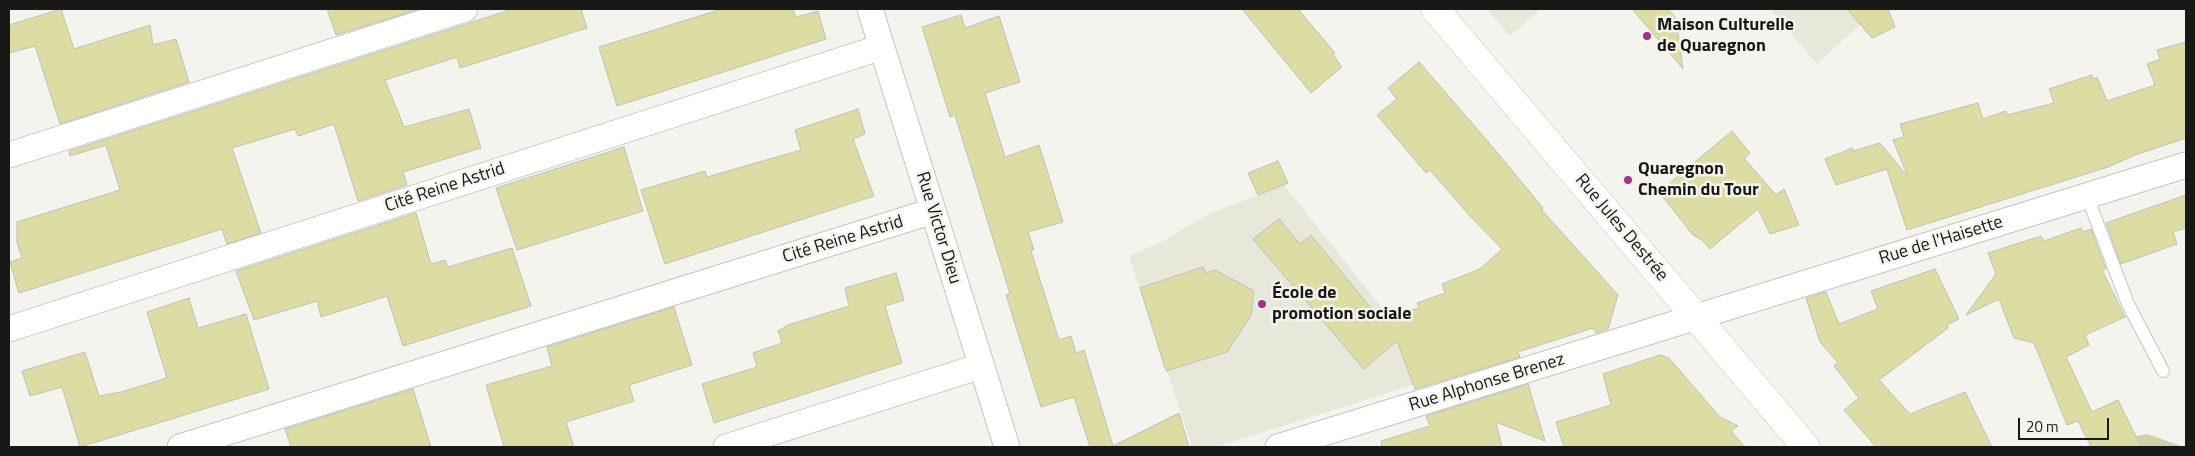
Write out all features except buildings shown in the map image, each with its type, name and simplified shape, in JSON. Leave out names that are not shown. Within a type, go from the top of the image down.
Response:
[{"type":"main road","name":"Rue Jules Destrée","points":[[1435,9],[1806,447]]},
{"type":"street","points":[[9,154],[465,9]]},
{"type":"street","name":"Rue Victor Dieu","points":[[870,9],[1007,447]]},
{"type":"street","name":"Cité Reine Astrid","points":[[9,330],[882,47]]},
{"type":"street","name":"Rue de l'Haisette","points":[[1696,318],[2186,165]]},
{"type":"street","name":"Cité Reine Astrid","points":[[180,447],[933,212]]},
{"type":"street","name":"Rue Alphonse Brenez","points":[[1278,447],[1696,318]]},
{"type":"street","points":[[726,447],[981,366]]},
{"type":"lane","points":[[2086,196],[2128,304],[2163,371]]},
{"type":"shaded area","points":[[1487,9],[1541,9],[1510,36]]},
{"type":"shaded area","points":[[1770,9],[1877,9],[1817,64]]},
{"type":"shaded area","name":"École de promotion sociale","points":[[1284,185],[1391,319],[1413,385],[1216,447],[1192,447],[1129,256],[1163,241],[1209,214]]},
{"type":"green space","points":[[2147,434],[2184,447],[2141,447],[2136,436]]},
{"type":"place","name":"Maison Culturelle de Quaregnon","points":[[1647,36]]},
{"type":"place","name":"Quaregnon Chemin du Tour","points":[[1628,180]]},
{"type":"place","name":"École de promotion sociale","points":[[1262,304]]}]
